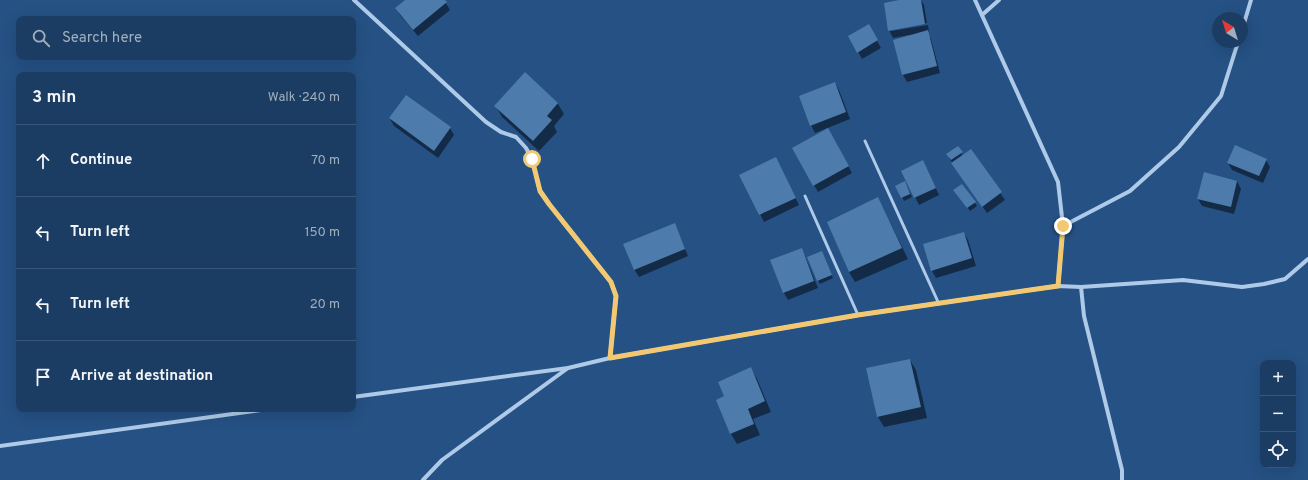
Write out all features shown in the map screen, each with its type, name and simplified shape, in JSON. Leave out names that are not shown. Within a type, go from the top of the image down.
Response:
[{"type":"street","points":[[354,0],[486,122],[501,132],[516,137],[526,148],[532,159],[540,191],[611,282],[616,296],[610,358]]},
{"type":"street","points":[[975,0],[1058,182],[1063,226],[1058,286]]},
{"type":"street","points":[[982,15],[999,0]]},
{"type":"street","points":[[1247,12],[1251,0]]},
{"type":"street","points":[[1063,226],[1130,191],[1179,147],[1221,96],[1236,48]]},
{"type":"street","points":[[356,398],[568,368],[610,358],[858,315],[1058,286],[1081,287],[1183,280],[1242,287],[1264,284],[1285,279],[1308,259]]},
{"type":"street","points":[[1081,287],[1084,316],[1122,470],[1122,480]]},
{"type":"street","points":[[423,480],[442,460],[568,368]]},
{"type":"street","points":[[0,446],[246,412]]},
{"type":"lane","points":[[865,141],[939,304]]},
{"type":"lane","points":[[805,196],[858,315]]},
{"type":"building","points":[[405,0],[445,0],[447,2],[413,30],[395,8]]},
{"type":"building","points":[[899,0],[921,0],[925,24],[888,31],[884,3]]},
{"type":"building","points":[[869,24],[878,40],[857,53],[848,36]]},
{"type":"building","points":[[928,30],[937,66],[902,75],[893,40]]},
{"type":"building","points":[[525,72],[558,103],[547,116],[552,120],[533,141],[494,106]]},
{"type":"building","points":[[835,82],[846,112],[810,126],[799,96]]},
{"type":"building","points":[[406,95],[451,127],[434,151],[389,118]]},
{"type":"building","points":[[828,128],[849,166],[813,186],[792,148]]},
{"type":"building","points":[[1235,145],[1267,159],[1259,176],[1227,163]]},
{"type":"building","points":[[958,146],[963,152],[951,160],[946,154]]},
{"type":"building","points":[[971,149],[1002,192],[982,207],[951,163]]},
{"type":"building","points":[[776,157],[796,198],[759,215],[739,175]]},
{"type":"building","points":[[923,160],[936,188],[914,198],[901,171]]},
{"type":"building","points":[[1204,172],[1237,181],[1231,207],[1197,199]]},
{"type":"building","points":[[905,181],[910,194],[901,198],[895,186]]},
{"type":"building","points":[[962,184],[976,202],[967,208],[953,190]]},
{"type":"building","points":[[878,197],[902,248],[849,272],[827,222]]},
{"type":"building","points":[[675,223],[685,249],[634,270],[623,244]]},
{"type":"building","points":[[964,232],[972,258],[931,271],[923,244]]},
{"type":"building","points":[[802,248],[814,281],[783,293],[770,260]]},
{"type":"building","points":[[822,251],[832,275],[817,281],[807,257]]},
{"type":"building","points":[[910,359],[921,407],[877,417],[866,368]]},
{"type":"building","points":[[751,367],[765,401],[748,409],[754,424],[730,434],[716,400],[724,396],[718,382]]},
{"type":"route","points":[[532,159],[540,191],[611,282],[616,296],[610,358],[858,315],[1058,286],[1063,226]]}]
